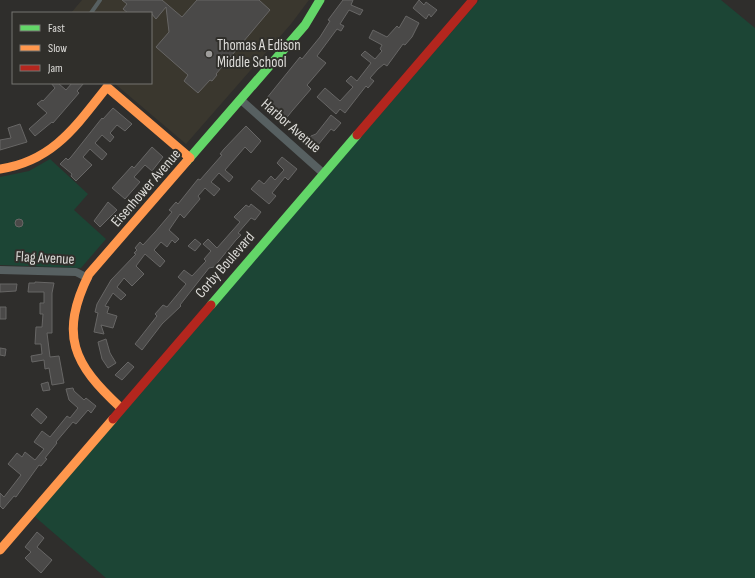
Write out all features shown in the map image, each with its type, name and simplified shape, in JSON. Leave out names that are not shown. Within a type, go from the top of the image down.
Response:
[{"type":"street","name":"Eisenhower Avenue","points":[[121,408],[90,379],[76,351],[73,331],[76,301],[88,278],[305,25],[320,0]]},
{"type":"street","name":"Corby Boulevard","points":[[0,550],[472,0]]},
{"type":"street","points":[[0,169],[22,165],[34,160],[55,146],[108,87],[190,158]]},
{"type":"street","name":"Harbor Avenue","points":[[241,100],[323,173]]},
{"type":"street","name":"Flag Avenue","points":[[0,270],[76,272],[88,278]]},
{"type":"lane","points":[[92,12],[100,0]]},
{"type":"shaded area","name":"Thomas A Edison Middle School","points":[[82,0],[309,0],[291,24],[186,144],[115,84],[152,84],[152,12],[72,12]]},
{"type":"green space","points":[[479,0],[721,0],[755,28],[755,578],[106,578],[34,516]]},
{"type":"green space","points":[[50,159],[88,194],[74,210],[106,239],[81,268],[0,265],[0,177],[29,171]]},
{"type":"building","points":[[122,0],[162,0],[182,17],[197,0],[259,0],[270,10],[216,74],[217,75],[212,81],[210,80],[198,93],[184,81],[188,75],[156,47],[169,32],[166,7],[156,19],[152,12],[127,12],[123,9],[127,4]]},
{"type":"building","points":[[343,0],[353,0],[351,5],[363,10],[360,15],[349,10],[340,24],[344,26],[341,31],[337,29],[317,56],[326,63],[307,85],[311,89],[284,121],[273,112],[271,115],[262,104],[300,57],[302,59],[320,37],[330,21],[328,20]]},
{"type":"building","points":[[419,0],[424,5],[426,2],[437,10],[431,17],[429,14],[426,19],[413,8]]},
{"type":"building","points":[[406,16],[419,23],[412,37],[405,45],[403,44],[387,66],[384,64],[370,78],[374,81],[368,88],[366,86],[345,113],[340,109],[336,114],[317,97],[325,88],[340,101],[353,87],[346,81],[351,76],[357,81],[371,63],[361,55],[365,51],[375,59],[382,51],[380,49],[382,45],[369,38],[373,30],[387,37],[397,26],[399,28]]},
{"type":"building","points":[[52,84],[59,84],[66,90],[71,84],[83,84],[77,91],[79,93],[53,123],[52,122],[35,136],[29,129],[47,113],[37,104],[42,100],[43,101],[55,88]]},
{"type":"building","points":[[113,108],[132,124],[125,131],[117,125],[110,133],[114,137],[110,142],[102,135],[95,143],[107,154],[102,160],[90,149],[83,157],[92,165],[76,181],[71,176],[72,174],[60,164],[66,158],[68,160],[71,157],[102,118],[103,119]]},
{"type":"building","points":[[331,115],[341,123],[334,131],[331,129],[314,148],[306,141],[311,136],[316,134]]},
{"type":"building","points":[[20,124],[27,142],[0,150],[0,140],[11,138],[8,128]]},
{"type":"building","points":[[246,126],[261,141],[251,153],[245,147],[225,170],[233,177],[229,182],[219,173],[211,182],[220,189],[214,196],[205,188],[198,196],[200,199],[184,218],[180,214],[169,230],[179,239],[175,243],[172,240],[167,247],[161,242],[154,250],[165,261],[160,267],[145,254],[136,266],[144,274],[132,286],[124,278],[117,287],[126,295],[121,300],[113,293],[105,306],[109,307],[107,313],[117,316],[113,328],[101,325],[104,334],[94,332],[98,313],[95,312],[97,304],[111,280],[136,254],[134,253],[137,250],[135,248],[140,242],[143,245],[155,232],[172,212],[169,210],[176,202],[178,204],[198,179],[200,180],[222,155],[220,154],[224,149]]},
{"type":"building","points":[[152,147],[163,157],[152,171],[145,165],[134,177],[140,182],[125,199],[112,188],[132,166],[134,168]]},
{"type":"building","points":[[282,157],[297,169],[288,180],[285,177],[272,193],[276,196],[269,204],[251,189],[259,180],[264,184],[271,176],[275,180],[284,170],[277,163]]},
{"type":"building","points":[[108,202],[117,210],[100,227],[94,221]]},
{"type":"building","points":[[251,204],[261,212],[255,220],[251,218],[238,233],[241,235],[214,267],[209,268],[180,305],[181,306],[162,324],[142,350],[135,344],[157,316],[155,314],[163,305],[167,307],[186,284],[178,277],[184,270],[192,276],[206,261],[204,259],[211,251],[203,244],[208,239],[217,248],[240,222],[234,217],[246,205],[249,207]]},
{"type":"building","points":[[17,219],[21,219],[23,223],[21,227],[17,227],[15,225],[15,221]]},
{"type":"building","points":[[195,239],[201,244],[195,251],[188,246]]},
{"type":"building","points":[[29,283],[54,283],[52,293],[52,333],[47,333],[50,357],[59,356],[64,383],[52,385],[49,368],[45,369],[44,360],[32,362],[31,356],[42,354],[41,344],[35,344],[36,327],[42,327],[43,314],[40,314],[40,303],[44,303],[44,292],[28,292]]},
{"type":"building","points":[[0,284],[17,284],[16,291],[0,292]]},
{"type":"building","points":[[0,307],[6,307],[6,319],[0,319]]},
{"type":"building","points":[[106,339],[110,353],[116,363],[108,368],[102,359],[98,342]]},
{"type":"building","points":[[0,348],[6,349],[5,356],[0,355]]},
{"type":"building","points":[[128,362],[134,367],[122,380],[115,375]]},
{"type":"building","points":[[48,382],[50,390],[43,391],[41,384]]},
{"type":"building","points":[[73,388],[74,391],[84,400],[86,398],[96,406],[91,413],[88,410],[76,424],[73,422],[56,442],[57,443],[45,458],[47,459],[41,466],[39,465],[16,497],[14,496],[3,509],[0,506],[0,493],[4,497],[21,475],[8,464],[17,453],[22,457],[25,452],[35,460],[44,449],[34,442],[42,431],[50,437],[67,416],[70,418],[78,408],[69,400],[66,389]]},
{"type":"building","points":[[37,408],[47,417],[41,424],[31,415]]},
{"type":"building","points":[[37,532],[44,538],[37,547],[52,560],[41,573],[25,558],[31,552],[25,547]]},
{"type":"traffic: fast","points":[[187,161],[305,25],[320,0]]},
{"type":"traffic: fast","points":[[211,305],[357,135]]},
{"type":"traffic: slow","points":[[0,169],[19,165],[49,150],[62,140],[85,115],[107,87],[190,158]]},
{"type":"traffic: slow","points":[[121,408],[92,377],[82,362],[76,347],[73,332],[75,314],[80,295],[89,274],[187,161]]},
{"type":"traffic: slow","points":[[0,550],[113,419]]},
{"type":"traffic: jam","points":[[357,135],[473,0]]},
{"type":"traffic: jam","points":[[113,419],[211,305]]},
{"type":"place","name":"Thomas A Edison Middle School","points":[[209,54]]}]
